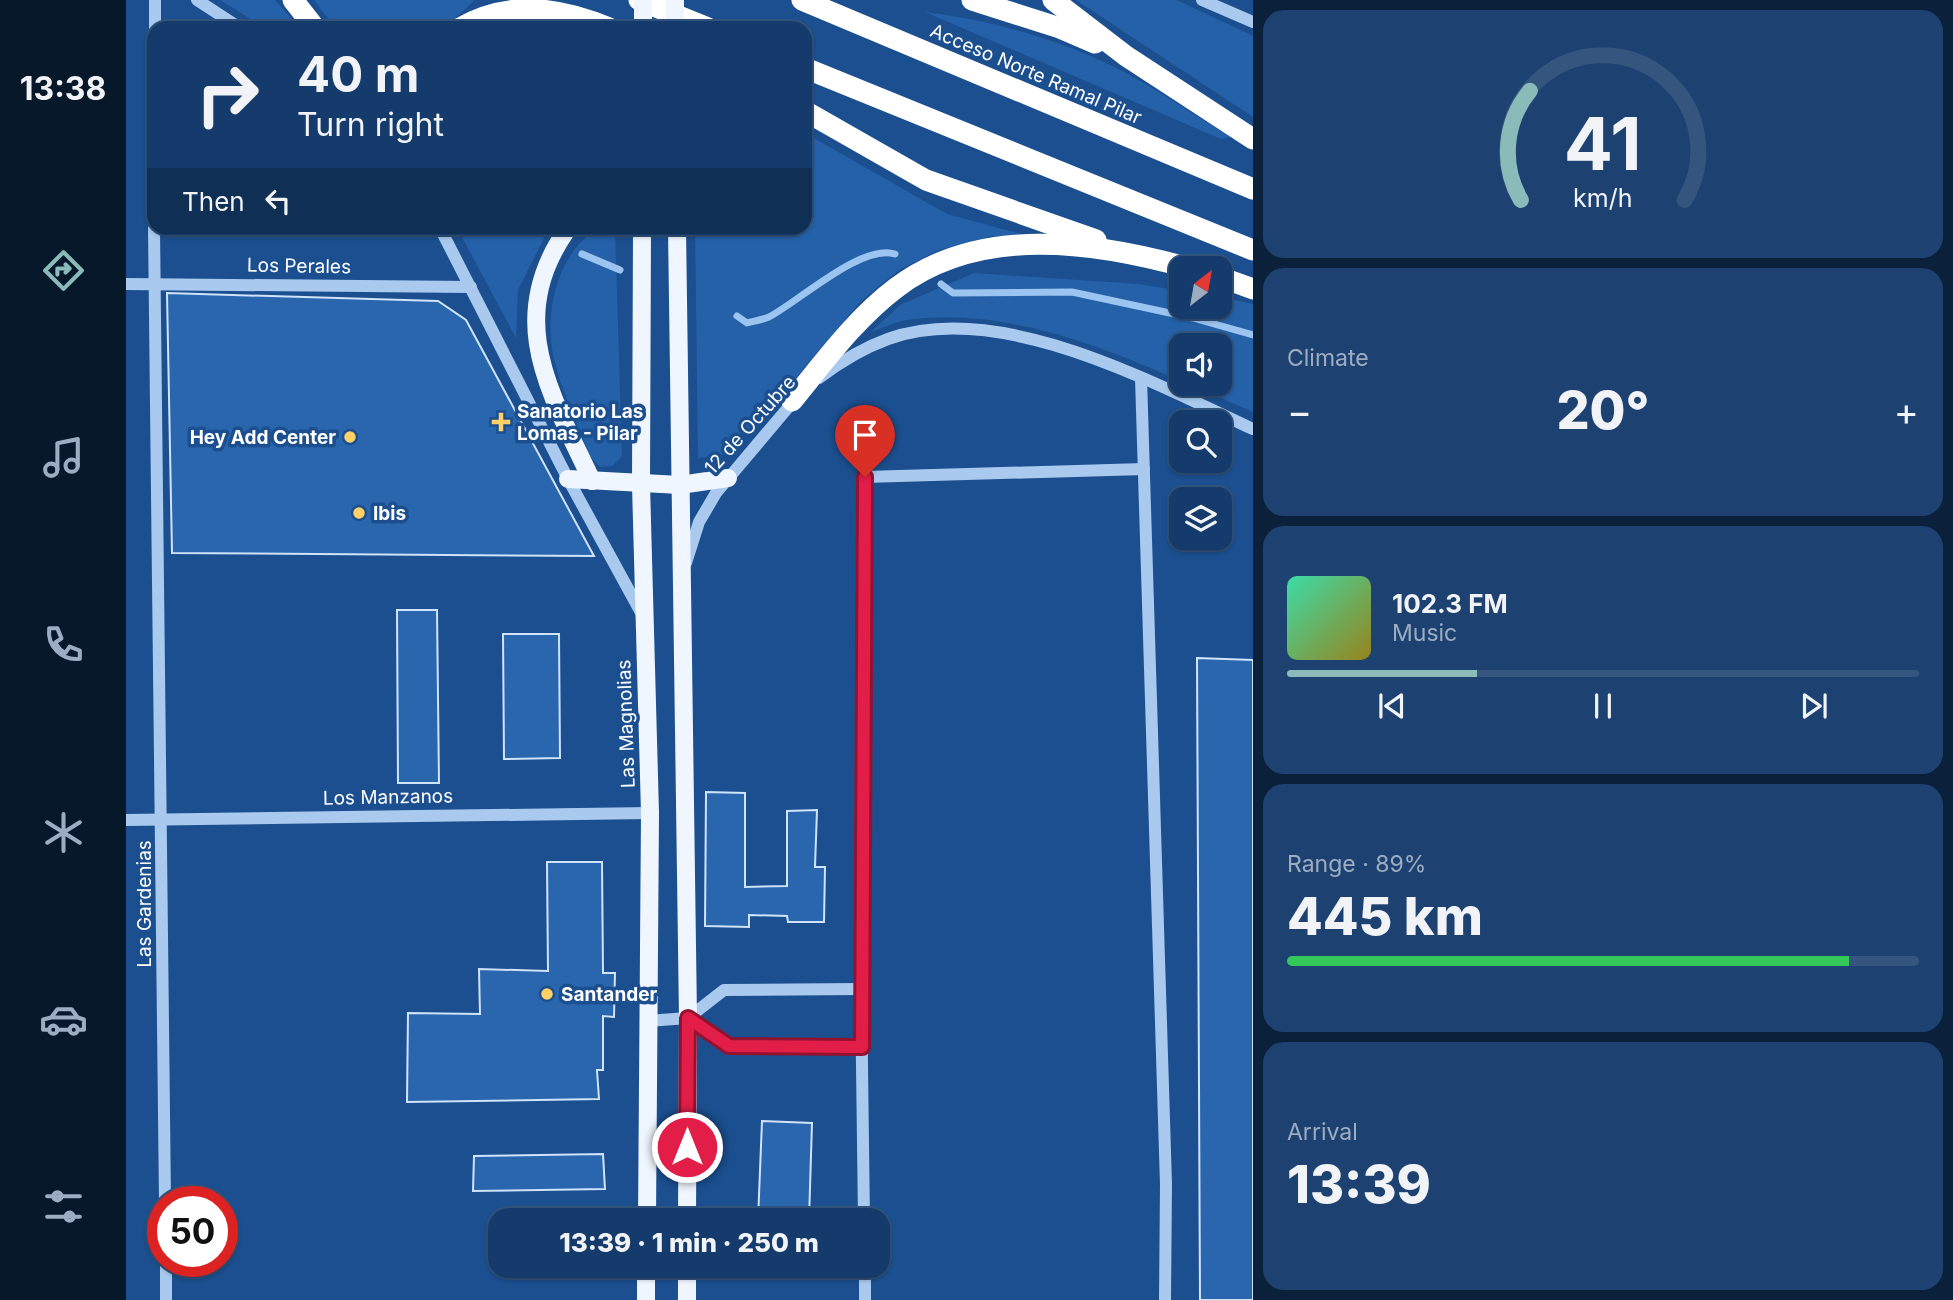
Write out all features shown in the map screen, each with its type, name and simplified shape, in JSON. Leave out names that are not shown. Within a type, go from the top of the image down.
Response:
[{"type":"highway","points":[[293,0],[310,21]]},
{"type":"highway","points":[[641,0],[691,21]]},
{"type":"highway","name":"Acceso Norte Ramal Pilar","points":[[802,0],[1253,189]]},
{"type":"highway","points":[[972,0],[1060,28],[1126,56]]},
{"type":"highway","points":[[1053,0],[1126,56],[1253,139]]},
{"type":"highway","points":[[473,21],[495,9],[533,5],[564,11],[590,21]]},
{"type":"highway","points":[[812,71],[1253,250]]},
{"type":"highway","points":[[812,115],[926,180],[1169,262]]},
{"type":"highway","points":[[792,401],[862,318],[897,288],[930,268],[968,254],[1009,246],[1062,245],[1133,252]]},
{"type":"highway","points":[[1232,281],[1253,289]]},
{"type":"main road","points":[[641,0],[642,21]]},
{"type":"main road","points":[[675,0],[675,21]]},
{"type":"main road","points":[[564,235],[541,279],[535,336],[543,371],[592,481]]},
{"type":"main road","name":"Las Magnolias","points":[[642,235],[641,485],[650,813],[647,1208]]},
{"type":"main road","points":[[677,235],[688,1018],[687,1208]]},
{"type":"main road","points":[[568,480],[680,485],[728,478]]},
{"type":"main road","points":[[646,1278],[646,1300]]},
{"type":"main road","points":[[687,1278],[687,1300]]},
{"type":"street","points":[[155,0],[155,21]]},
{"type":"street","points":[[197,0],[229,21]]},
{"type":"street","points":[[1202,0],[1253,22]]},
{"type":"street","name":"Las Gardenias","points":[[154,235],[165,1186]]},
{"type":"street","points":[[444,235],[568,480],[644,619]]},
{"type":"street","name":"Los Perales","points":[[126,284],[471,287]]},
{"type":"street","name":"12 de Octubre","points":[[681,580],[699,522],[728,478],[792,401],[819,378],[860,351],[890,338],[928,330],[971,330],[1023,338],[1075,352],[1141,378],[1253,429]]},
{"type":"street","points":[[1141,378],[1166,1184],[1165,1300]]},
{"type":"street","points":[[864,1208],[861,989],[865,477],[1144,469]]},
{"type":"street","name":"Los Manzanos","points":[[126,820],[650,813]]},
{"type":"street","points":[[647,1021],[688,1018],[724,990],[861,989]]},
{"type":"street","points":[[688,1018],[729,1046],[862,1047]]},
{"type":"street","points":[[166,1277],[166,1300]]},
{"type":"street","points":[[865,1278],[865,1300]]},
{"type":"shaded area","points":[[220,0],[275,0],[294,21],[254,21]]},
{"type":"shaded area","points":[[314,0],[475,0],[452,21],[330,21]]},
{"type":"shaded area","points":[[1076,0],[1177,0],[1253,36],[1253,117]]},
{"type":"shaded area","points":[[925,12],[1002,26],[1079,51],[1139,80],[1232,137],[1221,139]]},
{"type":"shaded area","points":[[812,137],[947,214],[1035,238],[992,236],[939,250],[899,270],[861,301],[762,418],[723,455],[698,458],[695,235],[812,235]]},
{"type":"shaded area","points":[[461,235],[546,235],[518,290],[516,338]]},
{"type":"shaded area","points":[[590,235],[615,235],[622,456],[612,466],[600,467],[590,456],[561,383],[551,341],[552,304],[563,268]]},
{"type":"shaded area","points":[[974,273],[1139,284],[1169,289],[1169,319],[1232,319],[1232,300],[1253,304],[1253,412],[1217,396],[1232,396],[1232,333],[1169,333],[1169,376],[1082,342],[1012,324],[942,317],[906,320],[871,332],[900,305]]},
{"type":"building","name":"Hey Add Center","points":[[167,293],[438,301],[466,320],[594,556],[172,553]]},
{"type":"building","points":[[397,610],[437,610],[439,783],[398,783]]},
{"type":"building","points":[[503,634],[559,634],[560,758],[504,759]]},
{"type":"building","points":[[1197,658],[1253,660],[1253,1300],[1200,1300]]},
{"type":"building","points":[[706,792],[745,793],[745,887],[787,886],[787,811],[817,810],[815,867],[825,867],[824,922],[788,922],[787,916],[749,915],[749,927],[705,926]]},
{"type":"building","points":[[547,862],[602,862],[603,973],[615,973],[614,1017],[603,1016],[603,1070],[597,1070],[599,1099],[407,1102],[408,1013],[480,1014],[479,969],[548,971]]},
{"type":"building","points":[[762,1121],[812,1123],[809,1208],[758,1208]]},
{"type":"building","points":[[603,1154],[605,1189],[473,1191],[474,1156]]},
{"type":"waterway","points":[[737,316],[747,323],[769,317],[848,265],[881,253],[895,254]]},
{"type":"waterway","points":[[582,254],[620,270]]},
{"type":"waterway","points":[[941,284],[953,293],[1072,292],[1193,318],[1253,335]]},
{"type":"place","name":"Sanatorio Las Lomas - Pilar","points":[[501,422]]},
{"type":"place","name":"Hey Add Center","points":[[350,437]]},
{"type":"place","name":"Ibis","points":[[359,513]]},
{"type":"place","name":"Santander","points":[[547,994]]},
{"type":"route","points":[[687,1147],[688,1018],[729,1046],[862,1047],[865,477]]}]
